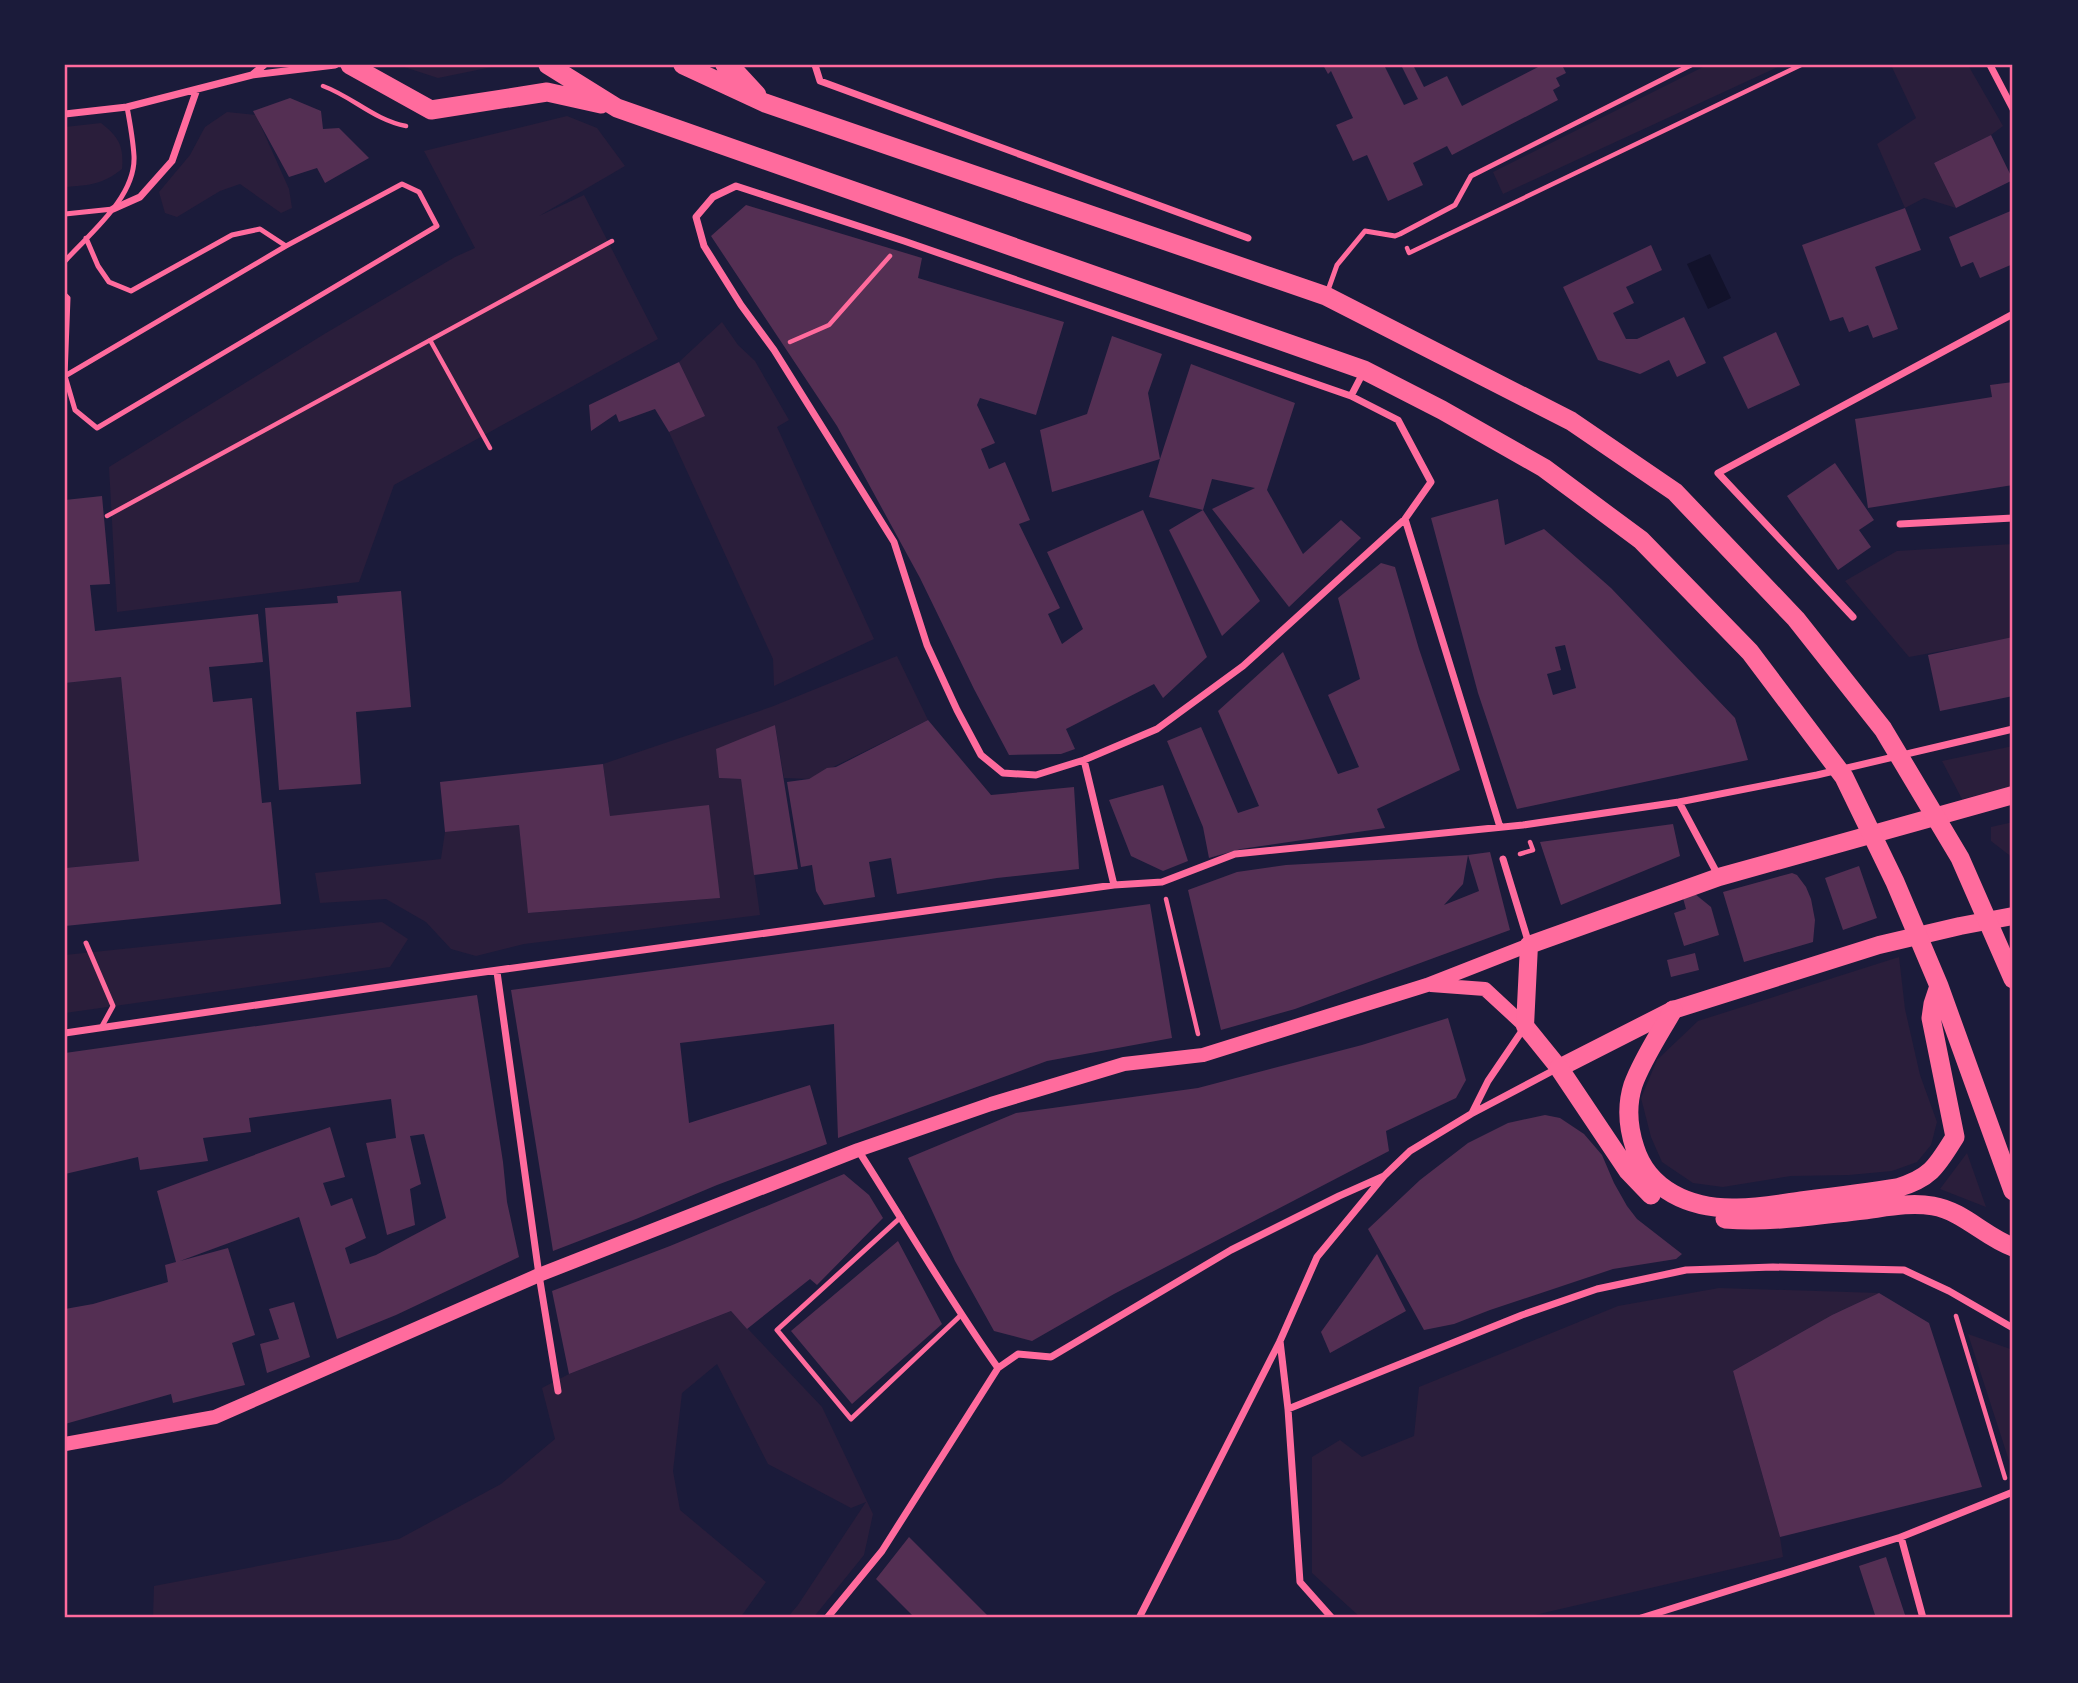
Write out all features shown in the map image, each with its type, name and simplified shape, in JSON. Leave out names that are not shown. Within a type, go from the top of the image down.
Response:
[{"type":"highway","points":[[350,65],[431,110],[547,92],[617,108],[1364,370],[1442,410],[1544,468],[1641,540],[1751,652],[1844,777],[1895,882],[1939,986],[2013,1191]]},
{"type":"highway","points":[[548,65],[617,108]]},
{"type":"highway","points":[[683,65],[765,103],[1326,296],[1571,421],[1675,492],[1796,619],[1883,729],[1960,858],[2012,973]]},
{"type":"highway","points":[[725,65],[733,69],[765,103]]},
{"type":"highway","points":[[1673,1010],[1634,1084],[1629,1105],[1632,1140],[1639,1162],[1651,1179],[1664,1190],[1685,1200],[1732,1209],[1897,1188],[1916,1183],[1936,1167],[1955,1137],[1931,1018],[1939,986]]},
{"type":"highway","points":[[1559,1068],[1628,1171],[1648,1194],[1676,1209],[1717,1218],[1756,1220],[1914,1203],[1936,1206],[2013,1247]]},
{"type":"main road","points":[[65,1444],[215,1417],[539,1275],[858,1150],[991,1104],[1124,1064],[1203,1055],[1427,985],[1719,877],[2013,795]]},
{"type":"main road","points":[[1427,985],[1485,989],[1525,1026],[1559,1068],[1673,1010],[1878,945],[2013,916]]},
{"type":"main road","points":[[1525,1026],[1530,945]]},
{"type":"street","points":[[252,75],[264,65]]},
{"type":"street","points":[[65,114],[127,107],[252,75],[335,65]]},
{"type":"street","points":[[815,65],[820,81],[1248,238]]},
{"type":"street","points":[[1990,65],[2013,109]]},
{"type":"street","points":[[113,209],[139,197],[172,161],[197,89]]},
{"type":"street","points":[[736,186],[904,241],[1351,396],[1398,420],[1432,482],[1405,519],[1243,666],[1157,729],[1084,760],[1036,775],[1003,773],[982,754],[957,710],[927,645],[894,542],[774,350],[741,305],[704,246],[696,216],[713,197],[736,186]]},
{"type":"street","points":[[1853,617],[1718,473],[2013,314]]},
{"type":"street","points":[[1351,396],[1364,370]]},
{"type":"street","points":[[1900,524],[2013,518]]},
{"type":"street","points":[[1405,519],[1500,827]]},
{"type":"street","points":[[65,1033],[1114,885],[1162,882],[1235,854],[1522,825],[1679,802],[1817,775],[2013,729]]},
{"type":"street","points":[[1084,760],[1114,885]]},
{"type":"street","points":[[1679,802],[1719,877]]},
{"type":"street","points":[[1503,859],[1530,945]]},
{"type":"street","points":[[497,972],[558,1391]]},
{"type":"street","points":[[1471,1114],[1488,1081],[1525,1026]]},
{"type":"street","points":[[1139,1618],[1280,1341],[1317,1257],[1384,1176],[1410,1152],[1471,1114],[1559,1068]]},
{"type":"street","points":[[858,1150],[961,1315],[998,1368]]},
{"type":"street","points":[[827,1618],[882,1551],[998,1368],[1018,1354],[1051,1357],[1231,1250],[1384,1176]]},
{"type":"street","points":[[1289,1409],[1535,1310],[1597,1289],[1686,1270],[1773,1267],[1904,1269],[2013,1328]]},
{"type":"street","points":[[1280,1341],[1289,1409],[1300,1582],[1332,1618]]},
{"type":"street","points":[[1641,1618],[1901,1537],[2011,1492]]},
{"type":"street","points":[[1901,1537],[1923,1618]]},
{"type":"lane","points":[[1326,296],[1337,265],[1365,231],[1395,236],[1400,234],[1455,205],[1471,176],[1691,65]]},
{"type":"lane","points":[[65,261],[113,209],[130,184],[135,158],[127,107]]},
{"type":"lane","points":[[65,295],[68,298],[65,376],[75,410],[97,428],[437,226],[418,192],[402,184],[286,246],[65,376]]},
{"type":"lane","points":[[65,214],[113,209]]},
{"type":"lane","points":[[86,238],[98,266],[109,282],[131,291],[232,235],[260,229],[286,246]]},
{"type":"lane","points":[[86,943],[113,1006],[101,1028]]},
{"type":"lane","points":[[901,1217],[777,1329],[851,1419],[961,1315]]},
{"type":"path","points":[[1400,234],[1409,253],[1801,65]]},
{"type":"path","points":[[314,83],[334,90],[364,110],[396,124],[408,126]]},
{"type":"path","points":[[107,516],[612,241]]},
{"type":"path","points":[[774,350],[829,325],[904,241]]},
{"type":"path","points":[[430,340],[490,448]]},
{"type":"path","points":[[1503,859],[1533,850],[1522,825]]},
{"type":"path","points":[[1162,882],[1203,1055]]},
{"type":"path","points":[[1949,1291],[2011,1492]]},
{"type":"shaded area","points":[[398,65],[492,65],[492,67],[438,78]]},
{"type":"shaded area","points":[[1707,65],[1782,65],[1503,194],[1493,172]]},
{"type":"shaded area","points":[[1891,65],[1968,65],[2003,126],[1991,135],[1934,163],[1956,208],[1924,198],[1905,208],[1877,144],[1916,118]]},
{"type":"shaded area","points":[[227,112],[256,115],[289,189],[292,208],[281,213],[240,184],[220,191],[177,217],[165,213],[159,192],[190,155],[205,127]]},
{"type":"shaded area","points":[[567,116],[597,128],[625,166],[539,216],[584,195],[658,339],[394,485],[359,582],[117,612],[109,467],[326,333],[475,248],[424,151]]},
{"type":"shaded area","points":[[101,123],[119,143],[122,169],[102,181],[65,187],[65,127]]},
{"type":"shaded area","points":[[1710,254],[1731,298],[1708,309],[1687,264]]},
{"type":"shaded area","points":[[722,322],[738,345],[755,361],[789,420],[777,427],[874,639],[774,686],[773,659],[669,432],[704,416],[679,362]]},
{"type":"shaded area","points":[[2013,544],[2013,638],[1909,657],[1845,581],[1897,551]]},
{"type":"shaded area","points":[[897,656],[928,720],[809,779],[784,778],[775,725],[719,778],[741,779],[760,915],[524,944],[476,956],[451,949],[426,922],[386,899],[320,903],[315,873],[441,859],[445,832],[519,825],[529,913],[720,898],[610,816],[603,764],[771,707]]},
{"type":"shaded area","points":[[121,677],[139,861],[65,868],[65,683]]},
{"type":"shaded area","points":[[2013,746],[2013,787],[1962,799],[1942,761]]},
{"type":"shaded area","points":[[2013,822],[2013,858],[1991,841],[1991,827]]},
{"type":"shaded area","points":[[382,922],[408,939],[390,967],[65,1013],[65,955]]},
{"type":"shaded area","points":[[1899,957],[1905,1009],[1920,1075],[1937,1122],[1931,1145],[1917,1162],[1892,1171],[1791,1176],[1723,1187],[1693,1183],[1662,1162],[1651,1137],[1641,1098],[1657,1060],[1698,1021]]},
{"type":"shaded area","points":[[1967,1153],[1986,1207],[1940,1189]]},
{"type":"shaded area","points":[[1719,1288],[1879,1293],[1832,1315],[1733,1371],[1780,1537],[1783,1557],[1522,1618],[1361,1618],[1312,1573],[1312,1457],[1340,1440],[1362,1457],[1414,1436],[1419,1387],[1618,1306]]},
{"type":"shaded area","points":[[731,1311],[822,1407],[873,1514],[864,1555],[813,1618],[787,1618],[866,1502],[851,1508],[768,1464],[717,1364],[682,1393],[673,1471],[680,1510],[766,1582],[740,1618],[153,1618],[154,1586],[399,1539],[501,1484],[555,1439],[542,1388],[569,1374]]},
{"type":"shaded area","points":[[1968,1334],[2013,1350],[2013,1473]]},
{"type":"building","points":[[1323,65],[1384,65],[1404,105],[1418,99],[1401,65],[1413,65],[1424,87],[1447,76],[1462,106],[1542,65],[1562,65],[1566,73],[1556,78],[1560,86],[1553,90],[1558,100],[1452,155],[1447,146],[1413,163],[1423,185],[1388,201],[1367,155],[1353,161],[1336,125],[1353,118],[1331,71],[1328,74]]},
{"type":"building","points":[[290,98],[321,111],[323,129],[339,128],[369,158],[325,183],[317,168],[289,177],[253,111]]},
{"type":"building","points":[[1991,135],[2013,180],[1956,208],[1934,163]]},
{"type":"building","points":[[746,205],[922,258],[918,278],[1064,322],[1036,415],[980,398],[977,405],[995,443],[981,449],[989,469],[1005,462],[1030,520],[1019,524],[1060,608],[1048,614],[1062,644],[1083,629],[1047,552],[1143,510],[1207,657],[1163,698],[1154,684],[1066,729],[1075,749],[1061,754],[1009,755],[920,578],[837,426],[711,236]]},
{"type":"building","points":[[1905,208],[1921,250],[1875,267],[1898,329],[1873,338],[1868,325],[1849,332],[1843,317],[1830,321],[1802,245]]},
{"type":"building","points":[[2013,210],[2013,264],[1980,278],[1973,262],[1961,267],[1949,237]]},
{"type":"building","points":[[1651,245],[1662,270],[1626,287],[1634,303],[1613,313],[1626,339],[1637,339],[1684,317],[1706,363],[1677,377],[1669,360],[1640,374],[1598,360],[1563,287]]},
{"type":"building","points":[[1776,332],[1800,385],[1748,409],[1723,357]]},
{"type":"building","points":[[1112,336],[1162,354],[1148,393],[1160,459],[1052,492],[1040,430],[1087,414]]},
{"type":"building","points":[[679,362],[705,416],[669,432],[655,409],[619,422],[616,414],[591,431],[589,405]]},
{"type":"building","points":[[1191,364],[1295,403],[1267,490],[1303,554],[1341,520],[1361,538],[1289,607],[1212,509],[1255,488],[1212,479],[1203,510],[1149,497]]},
{"type":"building","points":[[2013,382],[2013,485],[1868,508],[1855,419],[1992,397],[1990,385]]},
{"type":"building","points":[[1835,463],[1874,520],[1859,530],[1871,547],[1838,570],[1787,496]]},
{"type":"building","points":[[102,496],[110,584],[90,585],[95,631],[258,614],[263,662],[209,667],[213,702],[252,698],[262,803],[271,802],[281,904],[65,926],[65,868],[139,861],[121,677],[65,683],[65,500]]},
{"type":"building","points":[[1498,499],[1505,545],[1544,529],[1611,588],[1735,718],[1748,760],[1517,809],[1478,693],[1431,518]],"holes":[[[1565,645],[1576,688],[1553,695],[1547,674],[1561,670],[1555,647]]]},
{"type":"building","points":[[1203,510],[1260,601],[1222,636],[1169,530]]},
{"type":"building","points":[[1381,563],[1395,567],[1419,649],[1460,770],[1377,809],[1385,828],[1241,849],[1209,858],[1203,827],[1167,741],[1201,727],[1238,813],[1259,806],[1218,711],[1283,652],[1338,774],[1359,767],[1328,695],[1360,679],[1338,598]]},
{"type":"building","points":[[401,591],[411,707],[356,712],[361,784],[279,790],[265,608],[338,603],[337,596]]},
{"type":"building","points":[[2013,637],[2013,696],[1940,711],[1928,655]]},
{"type":"building","points":[[928,720],[991,795],[1074,787],[1079,869],[997,878],[897,894],[891,858],[869,862],[875,897],[824,905],[816,891],[812,865],[801,867],[787,782],[809,779]]},
{"type":"building","points":[[775,725],[798,869],[754,875],[741,779],[719,778],[716,749]]},
{"type":"building","points":[[603,764],[610,816],[709,805],[720,898],[528,913],[519,825],[445,832],[440,782]]},
{"type":"building","points":[[1163,785],[1188,861],[1163,871],[1131,856],[1109,800]]},
{"type":"building","points":[[1673,824],[1680,856],[1561,905],[1540,842]]},
{"type":"building","points":[[1490,852],[1510,930],[1295,1009],[1221,1030],[1188,890],[1237,872],[1286,865]],"holes":[[[1468,855],[1479,891],[1444,905],[1463,884]]]},
{"type":"building","points":[[1859,866],[1877,918],[1843,930],[1825,878]]},
{"type":"building","points":[[1792,873],[1797,875],[1806,887],[1811,899],[1815,920],[1813,942],[1744,962],[1723,892]]},
{"type":"building","points":[[1695,894],[1711,907],[1719,935],[1684,946],[1674,913],[1686,909],[1683,898]]},
{"type":"building","points":[[1150,904],[1172,1038],[1047,1061],[838,1138],[834,1024],[680,1043],[689,1123],[810,1085],[827,1144],[553,1251],[511,990]]},
{"type":"building","points":[[1695,953],[1699,970],[1671,977],[1667,960]]},
{"type":"building","points":[[477,995],[507,1202],[519,1257],[396,1315],[337,1339],[299,1217],[180,1261],[228,1248],[255,1335],[232,1343],[245,1385],[173,1403],[171,1394],[65,1424],[65,1309],[93,1304],[168,1282],[165,1265],[176,1262],[157,1191],[330,1127],[345,1177],[323,1183],[331,1206],[352,1198],[366,1238],[345,1248],[350,1264],[376,1255],[446,1218],[424,1134],[410,1136],[421,1184],[410,1189],[415,1225],[387,1235],[366,1143],[396,1138],[391,1099],[249,1118],[251,1132],[203,1138],[208,1161],[140,1170],[138,1157],[65,1174],[65,1053]]},
{"type":"building","points":[[1448,1018],[1466,1080],[1456,1098],[1386,1131],[1389,1151],[1114,1294],[1032,1341],[994,1331],[955,1261],[908,1158],[1016,1113],[1198,1088],[1362,1045]]},
{"type":"building","points":[[1545,1115],[1560,1118],[1584,1134],[1602,1155],[1614,1183],[1637,1219],[1682,1254],[1676,1259],[1613,1269],[1454,1324],[1424,1330],[1368,1229],[1420,1180],[1468,1143],[1508,1123]]},
{"type":"building","points":[[844,1174],[869,1195],[883,1218],[817,1285],[810,1279],[747,1329],[731,1311],[569,1374],[552,1291],[670,1246]]},
{"type":"building","points":[[898,1241],[942,1324],[852,1404],[791,1331]]},
{"type":"building","points":[[1377,1254],[1406,1311],[1330,1353],[1321,1332]]},
{"type":"building","points":[[1879,1293],[1929,1323],[1982,1487],[1780,1537],[1733,1371],[1832,1315]]},
{"type":"building","points":[[294,1302],[310,1357],[267,1373],[260,1344],[279,1339],[269,1309]]},
{"type":"building","points":[[909,1537],[990,1618],[915,1618],[876,1579]]},
{"type":"building","points":[[1886,1557],[1906,1618],[1876,1618],[1859,1566]]}]
